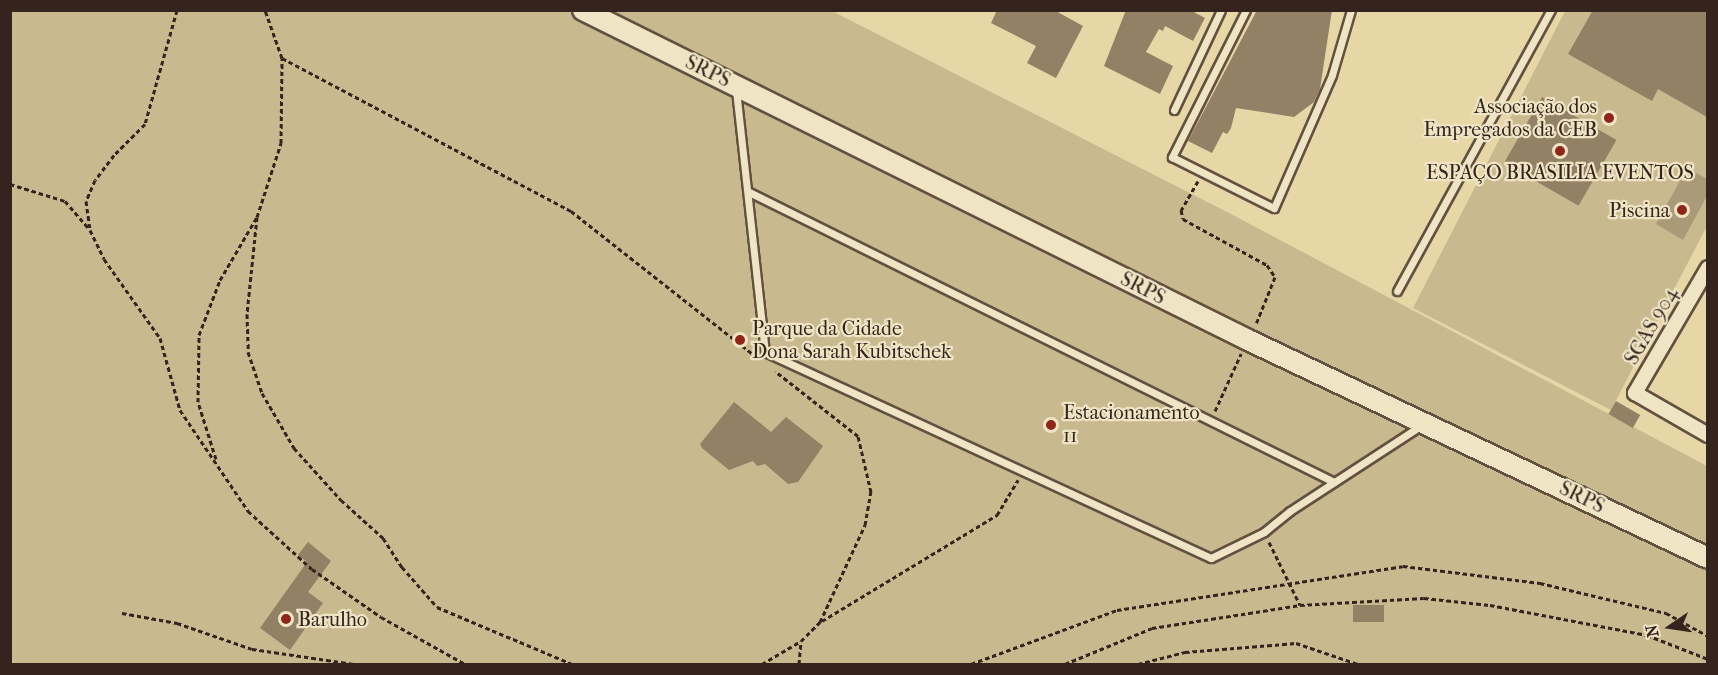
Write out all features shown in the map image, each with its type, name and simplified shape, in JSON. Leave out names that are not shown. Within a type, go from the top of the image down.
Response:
[{"type":"main road","name":"SRPS","points":[[583,10],[1248,340],[1707,558]]},
{"type":"street","name":"SGAS 904","points":[[1707,268],[1635,393],[1707,435]]},
{"type":"lane","points":[[1174,110],[1221,10]]},
{"type":"lane","points":[[1246,10],[1172,157],[1274,208],[1332,75],[1351,10]]},
{"type":"lane","points":[[1397,291],[1551,10]]},
{"type":"lane","points":[[735,84],[749,192],[765,352],[1211,558],[1264,532],[1334,482],[1426,423]]},
{"type":"lane","points":[[749,192],[1334,482]]},
{"type":"path","points":[[90,230],[86,201],[95,180],[114,155],[146,124],[177,10]]},
{"type":"path","points":[[265,10],[282,58],[280,143],[257,218],[247,314],[248,352],[262,393],[294,448],[341,500],[383,538],[402,567],[437,607],[572,664]]},
{"type":"path","points":[[282,58],[571,211],[756,356]]},
{"type":"path","points":[[1203,172],[1181,210],[1184,219],[1267,266],[1275,277],[1210,421]]},
{"type":"path","points":[[10,184],[65,201],[90,230],[104,259],[160,338],[180,410],[248,511],[312,569],[381,617],[465,664]]},
{"type":"path","points":[[218,464],[198,402],[199,335],[220,280],[257,218]]},
{"type":"path","points":[[765,363],[858,436],[867,462],[871,492],[865,525],[820,622]]},
{"type":"path","points":[[762,664],[801,641],[820,622],[997,515],[1022,471]]},
{"type":"path","points":[[1264,532],[1300,605]]},
{"type":"path","points":[[971,664],[1117,610],[1403,566],[1540,584],[1584,594],[1666,613],[1707,636]]},
{"type":"path","points":[[1065,664],[1152,628],[1300,605],[1424,598],[1490,605],[1647,635],[1707,659]]},
{"type":"path","points":[[123,613],[177,622],[252,650],[354,664]]},
{"type":"path","points":[[799,664],[801,641]]},
{"type":"path","points":[[1138,664],[1185,652],[1296,643],[1358,664]]},
{"type":"shaded area","name":"Parque da Cidade Dona Sarah Kubitschek","points":[[10,11],[832,11],[1231,214],[1707,466],[1707,664],[11,664]]},
{"type":"shaded area","name":"Associação dos Empregados da CEB","points":[[1565,11],[1707,11],[1707,226],[1611,410],[1413,308]]},
{"type":"shaded area","name":"Piscina","points":[[1687,168],[1707,179],[1707,196],[1683,240],[1656,224]]},
{"type":"building","points":[[997,10],[1054,10],[1083,26],[1056,78],[1027,63],[1036,46],[991,23]]},
{"type":"building","points":[[1126,10],[1190,10],[1205,18],[1193,41],[1165,26],[1163,31],[1159,29],[1146,52],[1173,66],[1160,94],[1104,66]]},
{"type":"building","points":[[1257,10],[1332,10],[1320,89],[1314,102],[1294,117],[1236,108],[1231,128],[1227,134],[1223,132],[1212,153],[1188,141]]},
{"type":"building","points":[[1593,10],[1707,10],[1707,117],[1658,89],[1652,101],[1568,54]]},
{"type":"building","name":"ESPAÇO BRASILIA EVENTOS","points":[[1542,97],[1616,140],[1578,206],[1504,163]]},
{"type":"building","points":[[1616,401],[1640,415],[1633,428],[1608,414]]},
{"type":"building","points":[[734,402],[771,432],[786,417],[823,446],[798,482],[788,484],[765,464],[757,466],[753,461],[729,470],[702,448],[700,444]]},
{"type":"building","points":[[308,542],[331,561],[308,592],[323,603],[290,650],[260,628],[307,562],[298,555]]},
{"type":"building","points":[[1353,605],[1384,605],[1384,622],[1353,622]]},
{"type":"place","name":"Associação dos Empregados da CEB","points":[[1609,118]]},
{"type":"place","name":"ESPAÇO BRASILIA EVENTOS","points":[[1560,151]]},
{"type":"place","name":"Piscina","points":[[1682,210]]},
{"type":"place","name":"Parque da Cidade Dona Sarah Kubitschek","points":[[740,340]]},
{"type":"place","name":"Estacionamento 11","points":[[1051,425]]},
{"type":"place","name":"Barulho","points":[[286,619]]}]
